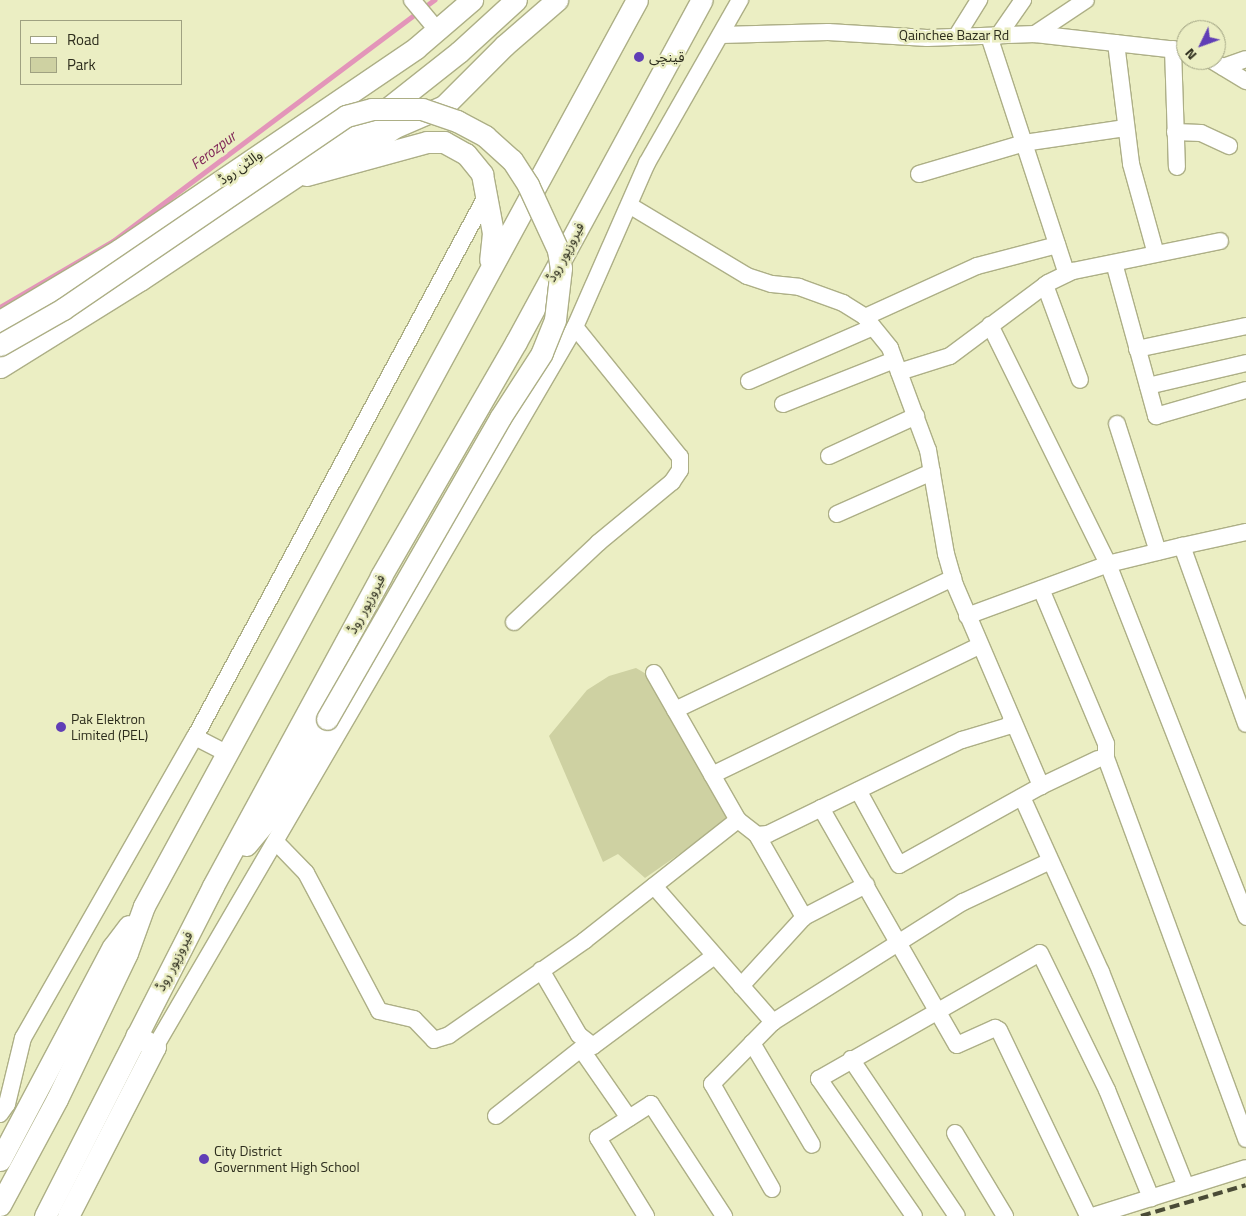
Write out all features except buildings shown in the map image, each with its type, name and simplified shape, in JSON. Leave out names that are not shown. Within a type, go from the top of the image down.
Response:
[{"type":"main road","name":"والٹن روڈ","points":[[0,321],[119,250],[438,31],[478,0]]},
{"type":"main road","points":[[0,367],[296,178],[418,86],[516,0]]},
{"type":"main road","points":[[339,167],[390,131],[444,106],[505,45],[557,0]]},
{"type":"main road","points":[[0,1205],[57,1099],[127,952],[144,906],[489,268],[637,0]]},
{"type":"main road","name":"فیروزپور روڈ","points":[[44,1216],[213,886],[381,576],[516,342],[702,0]]},
{"type":"main road","points":[[0,346],[63,310],[346,116],[372,109],[422,109],[458,121],[485,136],[512,160],[528,185],[558,250],[561,268],[555,320],[542,353],[500,418],[276,809],[213,886]]},
{"type":"main road","points":[[296,178],[427,142],[444,142],[466,154],[482,174],[492,233],[489,268]]},
{"type":"main road","points":[[0,1160],[113,947],[144,906]]},
{"type":"main road","points":[[68,1216],[155,1046],[136,1035]]},
{"type":"street","points":[[412,0],[438,31]]},
{"type":"street","points":[[155,1046],[276,842],[575,327],[647,163],[722,35],[740,0]]},
{"type":"street","points":[[956,37],[979,0]]},
{"type":"street","points":[[1022,0],[994,36],[1024,143],[1066,274]]},
{"type":"street","points":[[1035,34],[1086,0]]},
{"type":"street","name":"Qainchee Bazar Rd","points":[[722,35],[828,32],[956,37],[1035,34],[1176,50]]},
{"type":"street","points":[[1116,43],[1131,164],[1156,254]]},
{"type":"street","points":[[1226,62],[1246,59]]},
{"type":"street","points":[[1226,69],[1246,81]]},
{"type":"street","points":[[1176,167],[1175,132],[1178,70]]},
{"type":"street","points":[[919,174],[1024,143],[1126,128]]},
{"type":"street","points":[[1175,132],[1200,133],[1229,146]]},
{"type":"street","points":[[0,1114],[7,1104],[23,1038],[195,737],[487,195]]},
{"type":"street","points":[[629,205],[747,276],[772,284],[799,287],[843,303],[869,322],[890,348],[928,450],[953,578],[979,646],[1041,786]]},
{"type":"street","points":[[783,404],[897,366],[950,356],[1045,285],[1066,274],[1220,241]]},
{"type":"street","points":[[749,381],[977,266],[1057,245]]},
{"type":"street","points":[[1114,263],[1156,416],[1246,390]]},
{"type":"street","points":[[1045,285],[1080,380]]},
{"type":"street","points":[[990,325],[1108,564],[1246,917]]},
{"type":"street","points":[[1137,349],[1246,326]]},
{"type":"street","points":[[514,622],[598,543],[672,482],[680,470],[680,457],[575,327]]},
{"type":"street","points":[[1148,386],[1246,363]]},
{"type":"street","points":[[829,456],[916,416]]},
{"type":"street","points":[[1117,424],[1158,552]]},
{"type":"street","points":[[837,514],[932,472]]},
{"type":"street","points":[[967,616],[1108,564],[1246,532]]},
{"type":"street","points":[[1182,546],[1246,724]]},
{"type":"street","points":[[675,710],[953,578]]},
{"type":"street","points":[[1041,589],[1106,744],[1106,758],[1246,1139]]},
{"type":"street","points":[[712,775],[979,646]]},
{"type":"street","points":[[654,673],[738,820],[757,835],[804,917]]},
{"type":"street","points":[[757,835],[768,834],[962,740],[1008,726],[1011,721]]},
{"type":"street","points":[[195,737],[226,753]]},
{"type":"street","points":[[858,790],[899,865],[1041,786],[1098,759]]},
{"type":"street","points":[[1022,798],[1102,972],[1186,1187]]},
{"type":"street","points":[[821,808],[958,1046],[995,1028],[999,1030],[1088,1216]]},
{"type":"street","points":[[276,842],[306,873],[379,1011],[414,1019],[434,1040],[449,1035],[542,970],[738,820]]},
{"type":"street","points":[[772,1189],[712,1085],[774,1022],[963,902],[1050,861]]},
{"type":"street","points":[[654,886],[774,1022]]},
{"type":"street","points":[[741,986],[804,917],[866,886]]},
{"type":"street","points":[[914,1216],[819,1078],[936,1010],[1037,955],[1043,955],[1107,1090],[1150,1198]]},
{"type":"street","points":[[496,1116],[584,1046],[593,1046],[714,956]]},
{"type":"street","points":[[542,970],[584,1046],[629,1118]]},
{"type":"street","points":[[752,1043],[812,1145]]},
{"type":"street","points":[[851,1059],[957,1216]]},
{"type":"street","points":[[646,1216],[598,1141],[649,1105],[653,1106],[724,1216]]},
{"type":"street","points":[[955,1133],[1005,1216]]},
{"type":"street","points":[[1093,1216],[1246,1168]]},
{"type":"green space","points":[[636,668],[648,675],[731,818],[645,878],[618,854],[603,862],[549,736],[587,690],[609,676]]},
{"type":"waterway","name":"Ferozpur","points":[[423,8],[434,0]]},
{"type":"waterway","name":"Ferozpur","points":[[0,307],[113,241],[417,13]]},
{"type":"railway","points":[[1141,1216],[1246,1185]]},
{"type":"place","name":"قینچی","points":[[639,57]]},
{"type":"place","name":"Pak Elektron Limited (PEL)","points":[[61,727]]},
{"type":"place","name":"City District Government High School","points":[[204,1159]]}]
